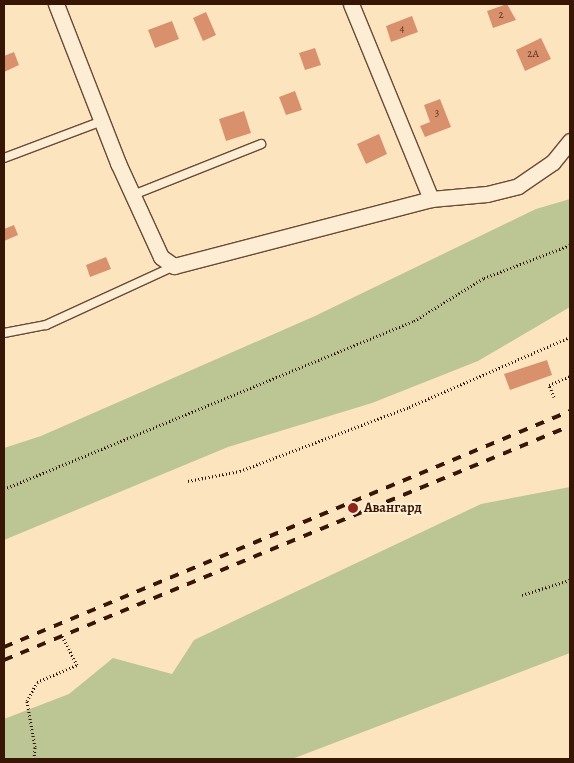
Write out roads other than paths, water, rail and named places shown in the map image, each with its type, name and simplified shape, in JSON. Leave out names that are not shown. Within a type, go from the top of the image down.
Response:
[{"type":"street","points":[[56,4],[133,195],[161,257],[174,266],[431,199],[487,194],[518,186],[553,162],[570,141]]},
{"type":"street","points":[[350,4],[431,199]]},
{"type":"lane","points":[[4,158],[102,121]]},
{"type":"lane","points":[[133,195],[261,144]]},
{"type":"lane","points":[[4,333],[46,325],[174,266]]},
{"type":"railway","points":[[4,647],[570,411]]},
{"type":"railway","points":[[4,660],[570,426]]},
{"type":"place","name":"Авангард","points":[[353,508]]}]
